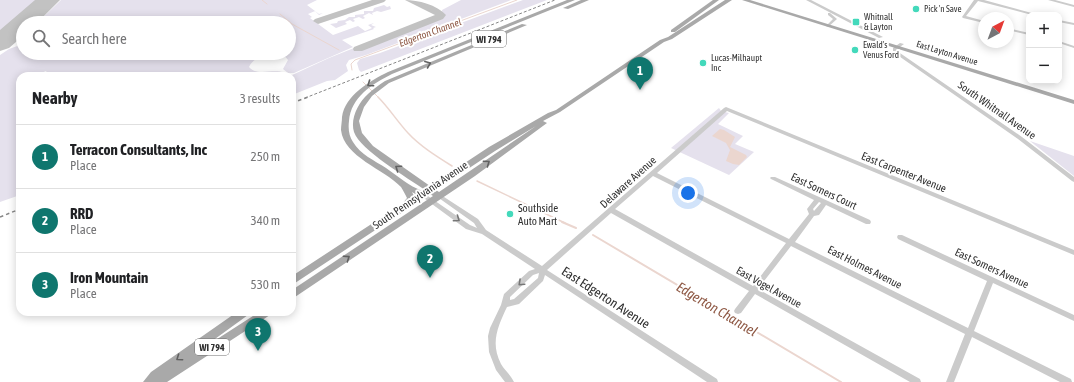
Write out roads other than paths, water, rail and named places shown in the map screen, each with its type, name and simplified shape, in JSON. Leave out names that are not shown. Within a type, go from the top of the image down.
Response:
[{"type":"main road","name":"WI 794","points":[[435,199],[430,190],[365,144],[357,127],[357,116],[360,107],[375,90],[391,76],[572,0]]},
{"type":"main road","name":"WI 794","points":[[403,184],[365,159],[354,149],[347,137],[344,127],[344,119],[353,99],[368,85],[586,0]]},
{"type":"main road","points":[[701,10],[711,0]]},
{"type":"main road","name":"South Pennsylvania Avenue","points":[[662,41],[665,36],[716,0]]},
{"type":"main road","points":[[686,28],[704,12],[723,0]]},
{"type":"main road","name":"South Pennsylvania Avenue","points":[[296,278],[500,144],[550,114],[558,111],[662,41],[670,38],[729,0]]},
{"type":"main road","name":"East Layton Avenue","points":[[745,0],[881,37],[903,47],[1074,96]]},
{"type":"main road","points":[[752,0],[777,6]]},
{"type":"main road","name":"East Layton Avenue","points":[[757,0],[1074,102]]},
{"type":"main road","name":"South Pennsylvania Avenue","points":[[296,292],[508,149],[554,116],[558,111]]},
{"type":"main road","points":[[500,144],[508,149]]},
{"type":"main road","points":[[410,176],[422,181],[431,182],[448,178]]},
{"type":"main road","points":[[403,184],[423,195]]},
{"type":"main road","points":[[403,184],[411,198],[409,203],[403,208]]},
{"type":"main road","name":"WI 794","points":[[148,382],[155,375],[239,316]]},
{"type":"main road","name":"WI 794","points":[[158,382],[260,316]]},
{"type":"street","points":[[801,0],[835,18],[830,24]]},
{"type":"street","points":[[808,0],[881,37]]},
{"type":"street","points":[[978,20],[964,17],[977,0],[1026,12]]},
{"type":"street","points":[[1050,0],[1074,6]]},
{"type":"street","points":[[1062,21],[1074,24]]},
{"type":"street","points":[[1014,30],[1026,33]]},
{"type":"street","points":[[1062,43],[1074,46]]},
{"type":"street","points":[[903,47],[907,58]]},
{"type":"street","name":"South Whitnall Avenue","points":[[903,47],[895,51],[1020,138],[1074,180]]},
{"type":"street","name":"Delaware Avenue","points":[[543,270],[652,173],[726,110]]},
{"type":"street","name":"East Carpenter Avenue","points":[[726,110],[1074,254]]},
{"type":"street","name":"East Holmes Avenue","points":[[652,173],[1068,382]]},
{"type":"street","name":"East Somers Court","points":[[772,178],[868,222]]},
{"type":"street","name":"East Edgerton Avenue","points":[[423,195],[435,199],[468,227],[484,232],[714,382]]},
{"type":"street","points":[[812,214],[810,209],[818,199]]},
{"type":"street","points":[[738,311],[812,214],[817,213],[825,202]]},
{"type":"street","name":"East Vogel Avenue","points":[[611,210],[916,382]]},
{"type":"street","name":"East Somers Avenue","points":[[900,237],[1074,318]]},
{"type":"street","points":[[506,304],[516,302],[541,279],[543,270],[531,273],[507,296],[506,304],[497,320],[491,348],[494,360],[500,371],[510,382]]},
{"type":"street","points":[[950,382],[991,280]]},
{"type":"waterway","points":[[262,0],[267,4]]},
{"type":"waterway","name":"Edgerton Channel","points":[[352,70],[351,64],[355,60],[517,0]]},
{"type":"waterway","points":[[296,26],[339,50]]},
{"type":"waterway","name":"Edgerton Channel","points":[[363,82],[378,97]]},
{"type":"waterway","name":"Edgerton Channel","points":[[378,97],[413,138],[428,151],[452,166]]},
{"type":"waterway","name":"Edgerton Channel","points":[[477,181],[565,223]]},
{"type":"waterway","name":"Edgerton Channel","points":[[562,222],[576,228]]},
{"type":"waterway","name":"Edgerton Channel","points":[[593,235],[841,382]]},
{"type":"railway","points":[[305,98],[555,0]]},
{"type":"railway","points":[[296,102],[308,97]]},
{"type":"railway","points":[[0,217],[16,211]]},
{"type":"place","name":"Pick 'n Save","points":[[916,9]]},
{"type":"place","name":"Whitnall & Layton","points":[[856,22]]},
{"type":"place","name":"Ewald's Venus Ford","points":[[855,50]]},
{"type":"place","name":"Lucas-Milhaupt Inc","points":[[703,63]]},
{"type":"place","name":"Terracon Consultants, Inc","points":[[640,90]]},
{"type":"place","name":"Southside Auto Mart","points":[[510,214]]},
{"type":"place","name":"RRD","points":[[430,278]]},
{"type":"place","name":"Iron Mountain","points":[[258,351]]}]
